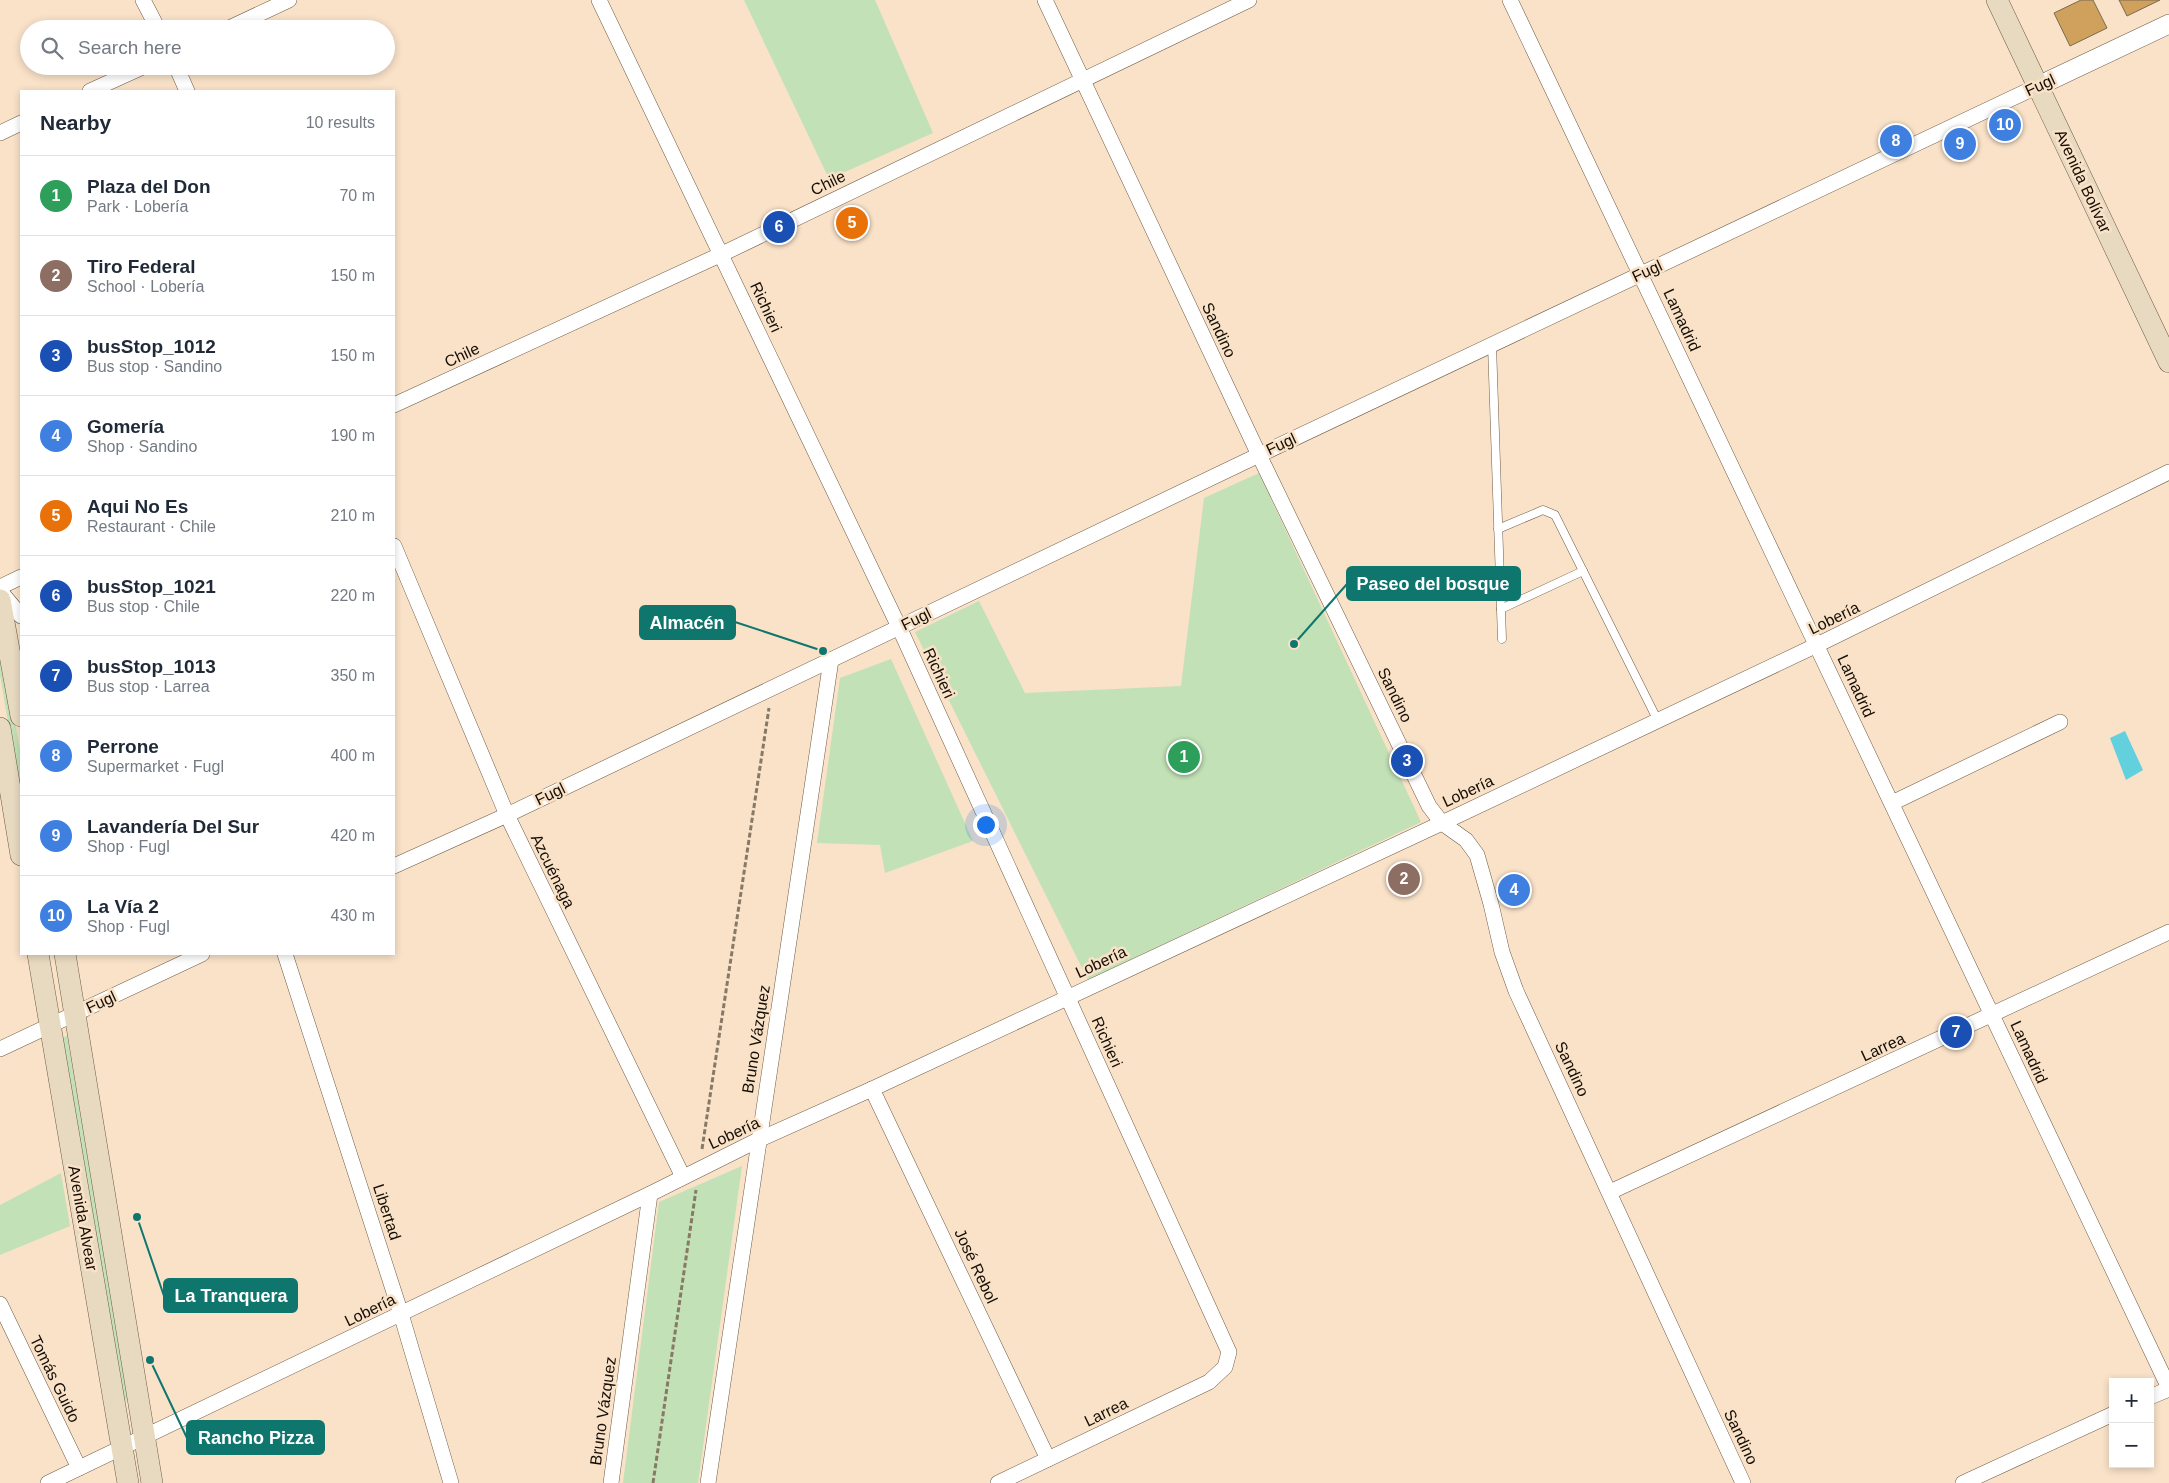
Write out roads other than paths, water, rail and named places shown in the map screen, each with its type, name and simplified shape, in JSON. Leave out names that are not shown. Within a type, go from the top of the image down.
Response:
[{"type":"main road","name":"Avenida Bolívar","points":[[1998,0],[2169,362]]},
{"type":"main road","points":[[0,600],[20,710]]},
{"type":"main road","points":[[0,728],[20,849]]},
{"type":"main road","name":"Avenida Alvear","points":[[38,955],[128,1483]]},
{"type":"main road","name":"Avenida Alvear","points":[[65,955],[152,1483]]},
{"type":"street","points":[[143,0],[153,20]]},
{"type":"street","points":[[247,20],[290,0]]},
{"type":"street","name":"Richieri","points":[[599,0],[899,627],[1230,1352],[1225,1367]]},
{"type":"street","name":"Sandino","points":[[1045,0],[1259,455],[1429,806],[1442,823],[1466,840],[1476,855],[1492,904],[1502,952],[1516,991],[1743,1483]]},
{"type":"street","name":"Chile","points":[[395,406],[722,254],[1082,79],[1222,6],[1249,0]]},
{"type":"street","name":"Lamadrid","points":[[1510,0],[2169,1388]]},
{"type":"street","name":"Fugl","points":[[395,866],[507,815],[1259,455],[2169,24]]},
{"type":"street","points":[[92,90],[125,75]]},
{"type":"street","points":[[180,75],[187,90]]},
{"type":"street","points":[[0,132],[20,123]]},
{"type":"street","name":"Lobería","points":[[48,1483],[145,1438],[758,1140],[872,1089],[1817,646],[2169,472]]},
{"type":"street","name":"Azcuénaga","points":[[395,548],[507,815],[683,1177]]},
{"type":"street","points":[[20,579],[0,589],[20,615]]},
{"type":"street","name":"Bruno Vázquez","points":[[708,1483],[831,660]]},
{"type":"street","points":[[1892,803],[2060,722]]},
{"type":"street","name":"Larrea","points":[[1610,1192],[1993,1016],[2169,932]]},
{"type":"street","name":"Fugl","points":[[0,1049],[200,955]]},
{"type":"street","name":"Libertad","points":[[285,955],[401,1314],[451,1483]]},
{"type":"street","name":"José Rebol","points":[[872,1089],[1048,1459]]},
{"type":"street","name":"Bruno Vázquez","points":[[611,1483],[650,1194]]},
{"type":"street","name":"Tomás Guido","points":[[0,1304],[79,1468]]},
{"type":"street","name":"Larrea","points":[[998,1483],[1209,1382],[1225,1367]]},
{"type":"street","points":[[2154,1395],[2169,1388]]},
{"type":"street","points":[[1963,1483],[2109,1416]]},
{"type":"lane","points":[[1492,345],[1502,640]]},
{"type":"lane","points":[[1498,529],[1543,510],[1555,515],[1658,721]]},
{"type":"lane","points":[[1501,609],[1583,571]]},
{"type":"water","points":[[2125,731],[2143,770],[2126,780],[2110,738]]},
{"type":"place","name":"La Vía 2","points":[[2005,125]]},
{"type":"place","name":"Perrone","points":[[1896,141]]},
{"type":"place","name":"Lavandería Del Sur","points":[[1960,144]]},
{"type":"place","name":"Aqui No Es","points":[[852,223]]},
{"type":"place","name":"busStop_1021","points":[[779,227]]},
{"type":"place","name":"Paseo del bosque","points":[[1294,644]]},
{"type":"place","name":"Almacén","points":[[823,651]]},
{"type":"place","name":"Plaza del Don","points":[[1184,757]]},
{"type":"place","name":"busStop_1012","points":[[1407,761]]},
{"type":"place","name":"Tiro Federal","points":[[1404,879]]},
{"type":"place","name":"Gomería","points":[[1514,890]]},
{"type":"place","name":"busStop_1013","points":[[1956,1032]]},
{"type":"place","name":"La Tranquera","points":[[137,1217]]},
{"type":"place","name":"Rancho Pizza","points":[[150,1360]]}]
